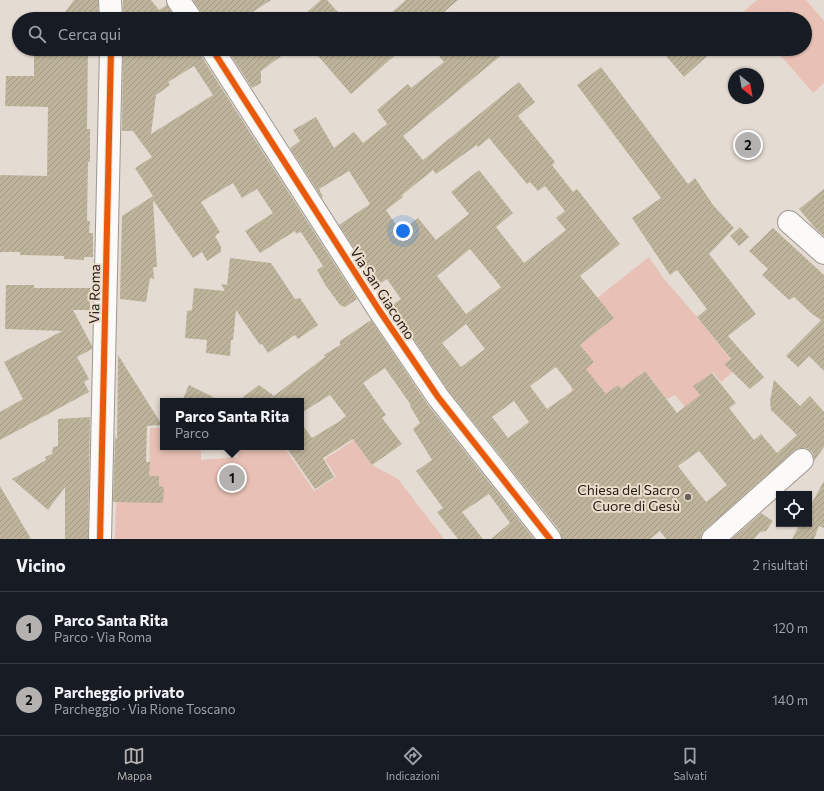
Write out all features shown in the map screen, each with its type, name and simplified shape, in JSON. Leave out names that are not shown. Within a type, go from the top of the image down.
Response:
[{"type":"street","points":[[110,0],[111,12]]},
{"type":"street","points":[[178,0],[186,12]]},
{"type":"street","name":"Via Roma","points":[[100,539],[111,56]]},
{"type":"street","name":"Via San Giacomo","points":[[216,56],[375,303],[438,396],[550,539]]},
{"type":"street","points":[[789,222],[824,253]]},
{"type":"street","points":[[713,539],[802,460]]},
{"type":"shaded area","points":[[757,0],[806,0],[824,21],[824,83],[813,93],[781,56],[812,56],[812,12],[743,12]]},
{"type":"shaded area","points":[[649,257],[664,279],[697,317],[737,368],[721,382],[713,372],[694,386],[717,417],[703,428],[675,395],[667,399],[645,371],[621,389],[577,404],[571,392],[571,381],[594,362],[580,345],[614,318],[597,298]]},
{"type":"shaded area","points":[[150,428],[160,428],[160,450],[201,450],[201,460],[238,457],[237,450],[286,450],[314,491],[336,477],[325,459],[354,440],[372,465],[398,479],[444,539],[115,539],[116,502],[159,486],[159,476],[149,476]]},
{"type":"building","points":[[74,0],[98,0],[98,12],[65,12]]},
{"type":"building","points":[[123,0],[151,0],[159,10],[167,5],[172,12],[123,12]]},
{"type":"building","points":[[193,0],[271,0],[253,12],[201,12]]},
{"type":"building","points":[[321,0],[327,0],[338,12],[307,12]]},
{"type":"building","points":[[406,0],[458,0],[444,12],[392,12]]},
{"type":"building","points":[[34,56],[88,56],[87,129],[90,129],[90,162],[88,162],[87,221],[90,221],[89,233],[93,233],[93,257],[84,257],[84,260],[64,259],[64,256],[20,255],[20,252],[0,252],[0,175],[47,176],[48,107],[5,106],[6,76],[34,76]]},
{"type":"building","points":[[123,56],[201,56],[357,299],[345,307],[340,305],[326,286],[317,270],[323,266],[301,232],[296,234],[295,231],[260,253],[245,231],[273,213],[257,189],[242,198],[233,183],[201,202],[220,232],[215,236],[221,247],[221,252],[207,261],[202,252],[193,258],[153,200],[157,267],[153,267],[154,279],[150,278],[146,302],[120,299],[122,216],[153,196],[135,168],[152,157],[133,131],[122,131]],"holes":[[[194,66],[213,95],[151,134],[156,95],[170,85],[168,82]]]},
{"type":"building","points":[[231,56],[281,56],[261,71],[261,83],[252,88]]},
{"type":"building","points":[[318,56],[394,56],[351,94]]},
{"type":"building","points":[[439,56],[500,56],[403,136],[423,160],[519,82],[535,102],[518,116],[555,162],[552,165],[573,192],[577,189],[620,244],[580,276],[614,318],[580,345],[594,362],[586,369],[606,394],[618,385],[621,389],[645,371],[677,413],[700,395],[693,386],[712,373],[736,403],[729,408],[754,440],[761,434],[777,453],[797,435],[771,410],[770,401],[774,380],[800,406],[810,396],[824,412],[824,447],[814,461],[812,452],[806,448],[800,448],[794,451],[705,530],[701,535],[701,539],[666,539],[660,531],[650,539],[562,539],[560,531],[448,390],[391,306],[401,299],[387,279],[378,285],[339,225],[370,204],[349,171],[319,189],[323,197],[322,198],[290,148],[300,141],[293,130],[316,117],[334,148],[354,132],[363,143],[387,124],[377,110],[408,84],[411,88],[444,62]],"holes":[[[489,138],[527,184],[530,182],[538,191],[545,186],[565,211],[556,218],[566,230],[524,263],[496,227],[513,213],[479,170],[451,192],[469,214],[436,240],[418,218],[401,232],[386,210],[433,170],[436,174],[477,145],[478,147]],[[470,249],[501,287],[466,314],[437,276]],[[466,324],[485,349],[461,367],[442,343]],[[556,367],[574,390],[547,409],[530,386]],[[514,401],[529,422],[508,438],[492,417]],[[699,451],[727,485],[706,502],[678,466]]]},
{"type":"building","points":[[666,56],[707,56],[684,77]]},
{"type":"building","points":[[601,67],[688,184],[695,178],[713,205],[734,228],[709,254],[756,314],[728,336],[764,377],[750,389],[724,364],[731,359],[697,317],[707,309],[677,270],[670,275],[632,218],[661,198],[577,85]]},
{"type":"building","points":[[824,189],[824,236],[799,209]]},
{"type":"building","points":[[740,227],[749,237],[739,246],[730,236]]},
{"type":"building","points":[[773,228],[824,275],[824,371],[809,356],[798,367],[786,356],[821,320],[812,314],[794,297],[789,300],[762,275],[768,269],[749,251]]},
{"type":"building","points":[[230,258],[271,263],[295,299],[300,298],[318,325],[298,339],[295,335],[268,353],[262,344],[260,345],[236,310],[230,356],[206,353],[207,340],[185,338],[187,311],[192,310],[194,288],[225,291],[221,284],[227,285]]},
{"type":"building","points":[[6,285],[34,285],[34,288],[90,288],[90,310],[73,310],[92,346],[92,349],[77,357],[89,379],[84,382],[89,392],[0,440],[0,412],[23,399],[4,362],[62,331],[5,329]]},
{"type":"building","points":[[371,320],[428,405],[534,539],[491,539],[510,523],[489,494],[462,512],[483,539],[458,539],[437,512],[443,508],[416,471],[432,460],[413,429],[420,423],[410,406],[411,405],[385,368],[363,383],[386,415],[382,418],[402,444],[372,465],[353,439],[323,458],[334,477],[315,489],[288,450],[304,450],[304,427],[312,438],[346,416],[330,395],[304,411],[304,398],[242,398],[259,385],[274,396],[325,357],[324,355],[340,345],[340,341]]},
{"type":"building","points":[[118,355],[160,422],[160,425],[147,426],[146,462],[150,462],[149,476],[159,476],[159,486],[164,487],[163,503],[113,502],[115,436],[117,440]]},
{"type":"building","points":[[189,385],[215,398],[183,398]]},
{"type":"building","points":[[90,417],[88,539],[65,539],[65,487],[48,510],[12,479],[46,460],[45,457],[52,454],[53,447],[58,446],[58,419]]},
{"type":"building","points":[[824,481],[824,528],[819,526],[814,539],[792,539],[798,527],[812,527],[812,503]]},
{"type":"building","points":[[0,486],[31,539],[0,539]]},
{"type":"building","points":[[761,513],[773,521],[766,531],[760,532],[754,539],[732,539]]},
{"type":"cycle path","points":[[100,539],[111,56]]},
{"type":"cycle path","points":[[216,56],[379,310],[438,397],[550,539]]},
{"type":"place","name":"Parcheggio privato","points":[[748,145]]},
{"type":"place","name":"Parco Santa Rita","points":[[232,478]]},
{"type":"place","name":"Chiesa del Sacro Cuore di Gesù","points":[[688,497]]}]
